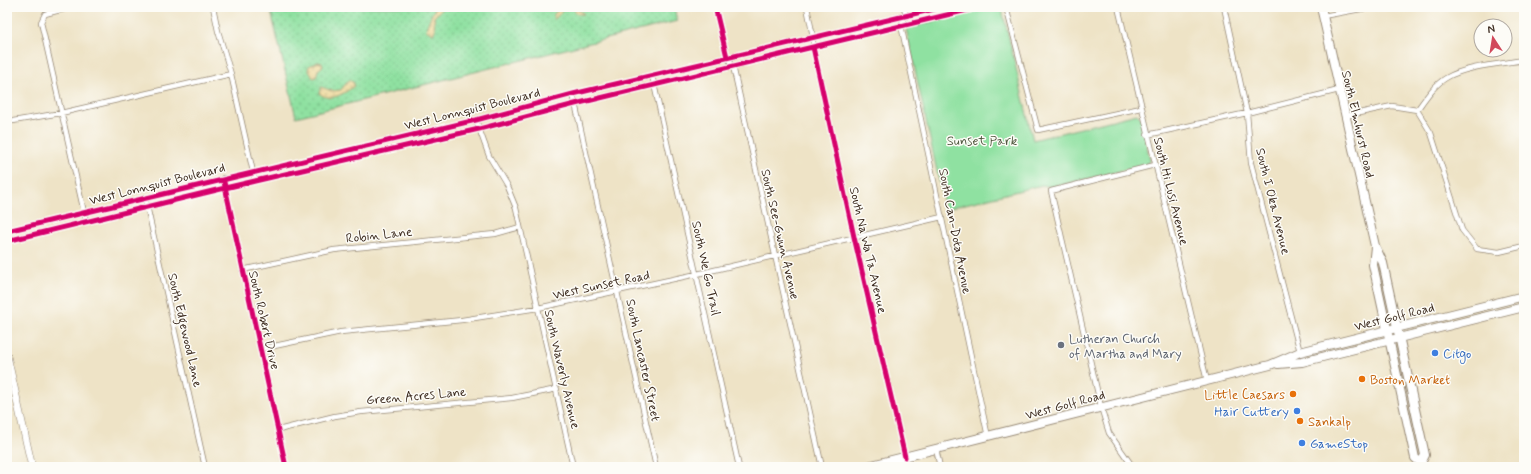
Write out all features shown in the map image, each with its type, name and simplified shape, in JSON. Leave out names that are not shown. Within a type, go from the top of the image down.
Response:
[{"type":"main road","name":"South Elmhurst Road","points":[[1321,7],[1375,246],[1383,263],[1425,455],[1422,465],[1415,458],[1373,265],[1375,246]]},
{"type":"main road","name":"West Golf Road","points":[[864,467],[988,437],[1272,364],[1300,352],[1524,296]]},
{"type":"main road","name":"West Golf Road","points":[[1272,364],[1302,362],[1524,307]]},
{"type":"main road","points":[[7,356],[32,467]]},
{"type":"street","points":[[72,7],[49,13],[43,17],[41,22],[86,222]]},
{"type":"street","points":[[213,7],[218,31],[231,74],[254,181]]},
{"type":"street","name":"South See-Gwun Avenue","points":[[716,7],[727,57],[733,66],[822,467]]},
{"type":"street","name":"South Na Wa Ta Avenue","points":[[808,7],[813,37],[813,48],[854,237],[905,457]]},
{"type":"street","points":[[901,25],[906,16],[904,7]]},
{"type":"street","name":"West Lonnquist Boulevard","points":[[7,231],[223,178],[476,120],[573,94],[727,57],[943,7]]},
{"type":"street","name":"West Lonnquist Boulevard","points":[[7,241],[254,181],[478,129],[655,84],[813,48],[901,25],[980,7]]},
{"type":"street","points":[[1006,7],[1038,130],[1141,108]]},
{"type":"street","name":"South Hi Lusi Avenue","points":[[1118,7],[1147,135],[1207,380]]},
{"type":"street","name":"South I Oka Avenue","points":[[1224,7],[1247,114],[1251,162],[1300,352]]},
{"type":"street","points":[[1323,16],[1372,7]]},
{"type":"street","name":"South Can-Dota Avenue","points":[[901,25],[988,437]]},
{"type":"street","points":[[1417,110],[1432,90],[1445,78],[1461,72],[1524,60]]},
{"type":"street","points":[[7,122],[61,113],[231,74]]},
{"type":"street","name":"South We Go Trail","points":[[652,75],[739,467]]},
{"type":"street","points":[[1147,135],[1247,114],[1339,90]]},
{"type":"street","name":"South Lancaster Street","points":[[573,94],[656,467]]},
{"type":"street","points":[[1345,116],[1392,106],[1417,110],[1431,133],[1462,230],[1477,249],[1499,252],[1524,246]]},
{"type":"street","name":"South Waverly Avenue","points":[[476,120],[489,156],[512,195],[557,390],[573,467]]},
{"type":"street","points":[[1133,467],[1109,433],[1101,407],[1051,191],[1155,165]]},
{"type":"street","name":"South Robert Drive","points":[[223,178],[286,467]]},
{"type":"street","name":"South Edgewood Lane","points":[[145,197],[205,467]]},
{"type":"street","name":"West Sunset Road","points":[[260,350],[341,332],[462,320],[538,308],[618,292],[942,217]]},
{"type":"street","name":"Robin Lane","points":[[242,270],[334,250],[495,234],[520,227]]},
{"type":"street","name":"Green Acres Lane","points":[[278,430],[361,412],[512,398],[557,390]]},
{"type":"street","points":[[936,449],[940,467]]},
{"type":"green space","points":[[270,7],[674,7],[677,21],[296,117]]},
{"type":"green space","name":"Sunset Park","points":[[991,7],[1000,7],[1002,9],[1033,140],[1137,114],[1141,118],[1150,160],[1146,165],[1052,187],[1042,185],[945,209],[906,28]]},
{"type":"sand","points":[[436,7],[443,7],[434,17],[435,30],[433,34],[426,30]]},
{"type":"sand","points":[[562,7],[575,7],[584,14],[578,14],[574,9],[568,8],[562,11],[554,20],[554,14]]},
{"type":"sand","points":[[318,62],[322,63],[323,66],[318,70],[316,77],[313,78],[308,69],[309,66]]},
{"type":"sand","points":[[349,80],[354,83],[354,86],[342,94],[328,97],[319,93],[321,87],[332,91],[341,90]]},
{"type":"cycle path","points":[[715,7],[727,57]]},
{"type":"cycle path","points":[[7,231],[476,120],[573,94],[943,7]]},
{"type":"cycle path","points":[[7,241],[225,188],[479,129],[575,104],[980,7]]},
{"type":"cycle path","points":[[813,47],[854,237],[905,457]]},
{"type":"cycle path","points":[[224,182],[286,467]]},
{"type":"place","name":"Lutheran Church of Martha and Mary","points":[[1061,345]]},
{"type":"place","name":"Citgo","points":[[1435,353]]},
{"type":"place","name":"Boston Market","points":[[1362,379]]},
{"type":"place","name":"Little Caesars","points":[[1293,394]]},
{"type":"place","name":"Hair Cuttery","points":[[1297,411]]},
{"type":"place","name":"Sankalp","points":[[1300,421]]},
{"type":"place","name":"GameStop","points":[[1302,443]]}]
